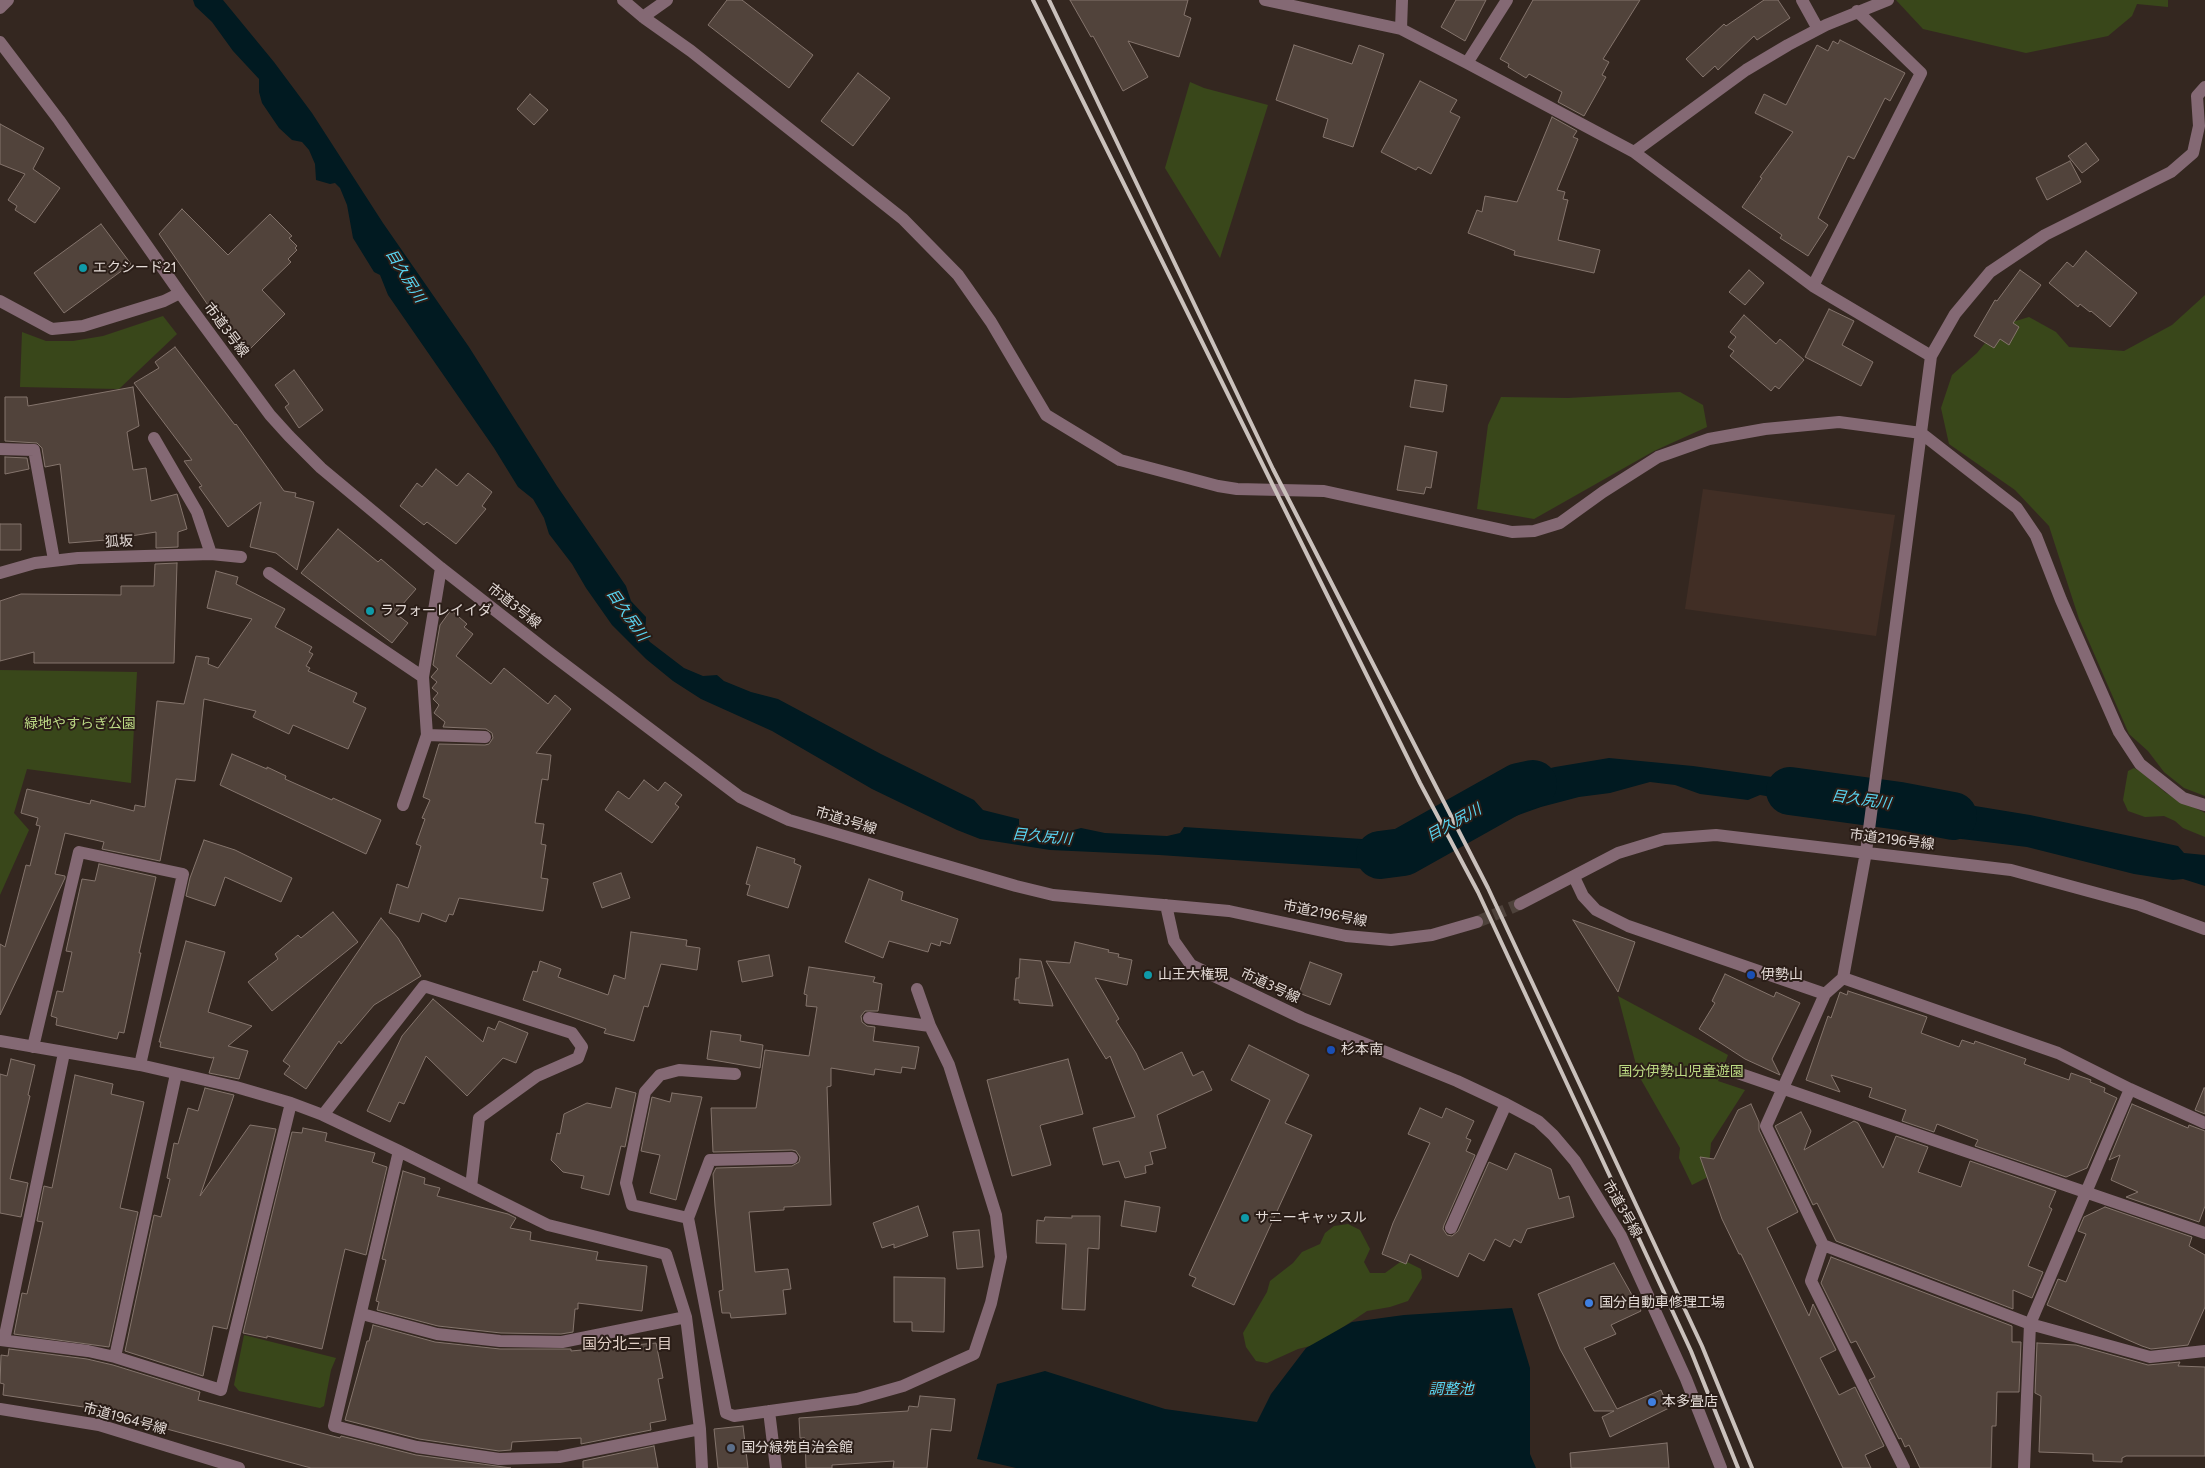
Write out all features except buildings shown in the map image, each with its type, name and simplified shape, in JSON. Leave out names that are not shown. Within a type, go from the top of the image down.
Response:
[{"type":"street","points":[[0,8],[8,0]]},
{"type":"street","points":[[623,0],[643,17],[691,51],[903,219],[958,275],[991,322],[1046,415],[1120,460],[1218,486],[1237,489],[1324,491],[1504,530],[1534,531],[1560,523],[1603,492],[1658,457],[1709,439],[1765,428],[1840,422],[1921,433],[2017,508],[2036,536],[2061,600],[2119,732],[2140,764],[2183,798],[2205,805]]},
{"type":"street","points":[[643,17],[667,0]]},
{"type":"street","points":[[1264,0],[1401,29],[1468,63],[1634,152],[1813,286],[1931,356]]},
{"type":"street","points":[[1401,29],[1402,0]]},
{"type":"street","points":[[1468,63],[1507,0]]},
{"type":"street","points":[[1802,0],[1818,29]]},
{"type":"street","points":[[1634,152],[1746,70],[1818,29],[1857,11],[1888,0]]},
{"type":"street","points":[[1813,286],[1921,73],[1857,11]]},
{"type":"street","name":"市道3号線","points":[[0,42],[59,120],[180,293],[270,415],[320,468],[441,568],[740,797],[789,820],[1053,895],[1166,905],[1174,941],[1191,965],[1302,1018],[1457,1081],[1538,1121],[1553,1135],[1575,1161],[1595,1191],[1636,1267],[1686,1379],[1720,1468]]},
{"type":"street","points":[[2205,87],[2197,96],[2199,126],[2193,153],[2170,172],[2045,235],[1990,272],[1955,314],[1931,356],[1869,832],[1843,978],[1825,994],[1766,1126],[1823,1245],[2030,1324],[2150,1357],[2205,1351]]},
{"type":"street","points":[[0,301],[52,329],[83,326],[164,301],[180,293]]},
{"type":"street","points":[[154,438],[198,512],[211,554]]},
{"type":"street","points":[[0,449],[34,450],[54,560]]},
{"type":"street","name":"狐坂","points":[[0,573],[35,563],[54,560],[211,554],[241,557]]},
{"type":"street","points":[[403,806],[427,735],[423,677],[441,568]]},
{"type":"street","points":[[269,573],[423,677]]},
{"type":"street","points":[[427,735],[485,737]]},
{"type":"street","name":"市道2196号線","points":[[1520,904],[1618,853],[1664,839],[1716,835],[2011,870],[2140,905],[2205,930]]},
{"type":"street","points":[[32,1047],[79,852],[183,874],[140,1065]]},
{"type":"street","points":[[1574,877],[1583,896],[1596,910],[1628,926],[1825,994]]},
{"type":"street","name":"市道2196号線","points":[[1166,905],[1229,911],[1346,936],[1391,940],[1432,936],[1477,922]]},
{"type":"street","points":[[1843,978],[2058,1053],[2130,1089],[2205,1123]]},
{"type":"street","points":[[323,1116],[424,986],[572,1033],[582,1047],[578,1058],[537,1076],[479,1118],[471,1187]]},
{"type":"street","points":[[792,1158],[710,1160],[688,1218],[726,1413],[734,1416],[857,1399],[903,1386],[974,1354],[991,1303],[1001,1257],[996,1215],[948,1065],[930,1026],[917,989]]},
{"type":"street","points":[[869,1018],[930,1026]]},
{"type":"street","points":[[0,1041],[140,1065],[236,1087],[291,1103],[399,1151],[548,1225],[666,1254],[686,1318],[700,1429],[702,1468]]},
{"type":"street","points":[[64,1053],[2,1340],[88,1351],[115,1357],[222,1390],[291,1103]]},
{"type":"street","points":[[1723,1068],[2205,1233]]},
{"type":"street","points":[[688,1218],[632,1205],[626,1183],[645,1092],[660,1074],[679,1070],[735,1074]]},
{"type":"street","points":[[115,1357],[176,1074]]},
{"type":"street","points":[[2024,1468],[2030,1324],[2130,1089]]},
{"type":"street","points":[[1451,1228],[1506,1104]]},
{"type":"street","points":[[399,1151],[334,1426],[417,1447],[499,1459],[559,1457],[700,1429]]},
{"type":"street","points":[[1823,1245],[1811,1281],[1904,1468]]},
{"type":"street","points":[[362,1314],[437,1334],[500,1341],[562,1342],[686,1318]]},
{"type":"street","name":"市道1964号線","points":[[0,1409],[98,1425],[224,1466],[239,1468]]},
{"type":"street","points":[[769,1411],[776,1468]]},
{"type":"shaded area","points":[[1703,489],[1895,515],[1876,636],[1685,609]]},
{"type":"green space","points":[[1896,0],[2168,0],[2168,7],[2137,4],[2132,16],[2108,36],[2026,53],[1923,29]]},
{"type":"green space","points":[[1190,82],[1204,88],[1268,105],[1220,258],[1165,168]]},
{"type":"green space","points":[[2205,295],[2205,796],[2184,788],[2164,772],[2148,751],[2129,734],[2079,619],[2049,526],[2015,490],[1949,444],[1941,408],[1952,375],[1977,353],[1999,326],[2029,317],[2056,332],[2069,347],[2124,351],[2172,325]]},
{"type":"green space","points":[[163,316],[177,334],[119,389],[20,387],[22,332],[46,341],[73,341],[103,336]]},
{"type":"green space","points":[[1680,392],[1703,405],[1707,427],[1654,451],[1534,519],[1477,509],[1488,425],[1501,397],[1568,398]]},
{"type":"green space","name":"緑地やすらぎ公園","points":[[0,670],[137,672],[131,783],[27,769],[14,813],[29,830],[0,895]]},
{"type":"green space","points":[[2134,768],[2166,793],[2205,813],[2205,837],[2183,828],[2175,821],[2164,816],[2145,817],[2128,811],[2123,800],[2128,771]]},
{"type":"green space","name":"国分伊勢山児童遊園","points":[[1618,996],[1728,1055],[1718,1081],[1745,1090],[1711,1143],[1708,1177],[1692,1185],[1679,1158],[1680,1148],[1639,1076]]},
{"type":"green space","points":[[1348,1224],[1360,1230],[1370,1249],[1364,1262],[1370,1273],[1385,1273],[1403,1260],[1421,1269],[1422,1278],[1408,1301],[1390,1307],[1367,1311],[1318,1344],[1298,1349],[1267,1363],[1256,1361],[1246,1347],[1243,1333],[1267,1292],[1270,1281],[1293,1263],[1302,1252],[1320,1244],[1325,1233],[1334,1226]]},
{"type":"green space","points":[[244,1335],[336,1358],[331,1370],[324,1406],[320,1408],[239,1391],[234,1385]]},
{"type":"water","points":[[193,0],[223,0],[274,62],[312,113],[383,223],[469,347],[557,486],[626,586],[631,601],[646,617],[645,636],[684,668],[703,676],[717,675],[724,681],[751,692],[778,699],[881,754],[974,800],[983,810],[1019,819],[1019,825],[1028,829],[1070,831],[1081,828],[1105,833],[1167,836],[1180,833],[1184,827],[1362,839],[1365,845],[1385,848],[1404,842],[1424,823],[1433,819],[1447,847],[1407,865],[1382,870],[1159,855],[1050,850],[980,839],[872,789],[772,731],[701,699],[673,681],[646,659],[612,625],[572,564],[549,534],[544,518],[533,499],[518,487],[494,448],[388,295],[380,275],[374,272],[353,238],[347,205],[340,188],[335,183],[330,184],[316,180],[315,164],[309,150],[302,142],[292,140],[279,128],[262,103],[259,92],[259,79],[233,51],[212,22],[195,6]]},
{"type":"water","points":[[1609,758],[1693,766],[1830,785],[1858,783],[1854,811],[1760,795],[1748,800],[1700,794],[1675,785],[1650,782],[1610,793],[1579,797],[1541,807],[1513,817],[1485,832],[1466,799],[1529,773]]},
{"type":"water","points":[[1890,792],[2030,815],[2178,846],[2184,853],[2205,855],[2205,886],[2183,879],[2173,880],[2134,874],[2027,847],[1912,833],[1905,825],[1886,819]]},
{"type":"water","name":"調整池","points":[[1512,1308],[1530,1368],[1530,1454],[1536,1468],[1016,1468],[977,1459],[997,1384],[1045,1371],[1165,1409],[1257,1422],[1271,1394],[1306,1348],[1352,1322],[1404,1315]]},
{"type":"waterway","name":"目久尻川","points":[[1380,855],[1403,852],[1519,787],[1533,784]]},
{"type":"waterway","name":"目久尻川","points":[[1790,791],[1900,806],[1953,816]]},
{"type":"tunnel","points":[[1477,922],[1520,904]]},
{"type":"railway","points":[[1033,0],[1420,783],[1478,892],[1691,1351],[1738,1468]]},
{"type":"railway","points":[[1049,0],[1273,469],[1488,888],[1702,1346],[1752,1468]]},
{"type":"place","name":"エクシード21","points":[[83,268]]},
{"type":"place","name":"ラフォーレイイダ","points":[[370,611]]},
{"type":"place","name":"山王大権現","points":[[1148,975]]},
{"type":"place","name":"伊勢山","points":[[1751,975]]},
{"type":"place","name":"杉本南","points":[[1331,1050]]},
{"type":"place","name":"サニーキャッスル","points":[[1245,1218]]},
{"type":"place","name":"国分自動車修理工場","points":[[1589,1303]]},
{"type":"place","name":"本多畳店","points":[[1652,1402]]},
{"type":"place","name":"国分緑苑自治会館","points":[[731,1448]]},
{"type":"district","name":"国分北三丁目","points":[[627,1345]]}]
